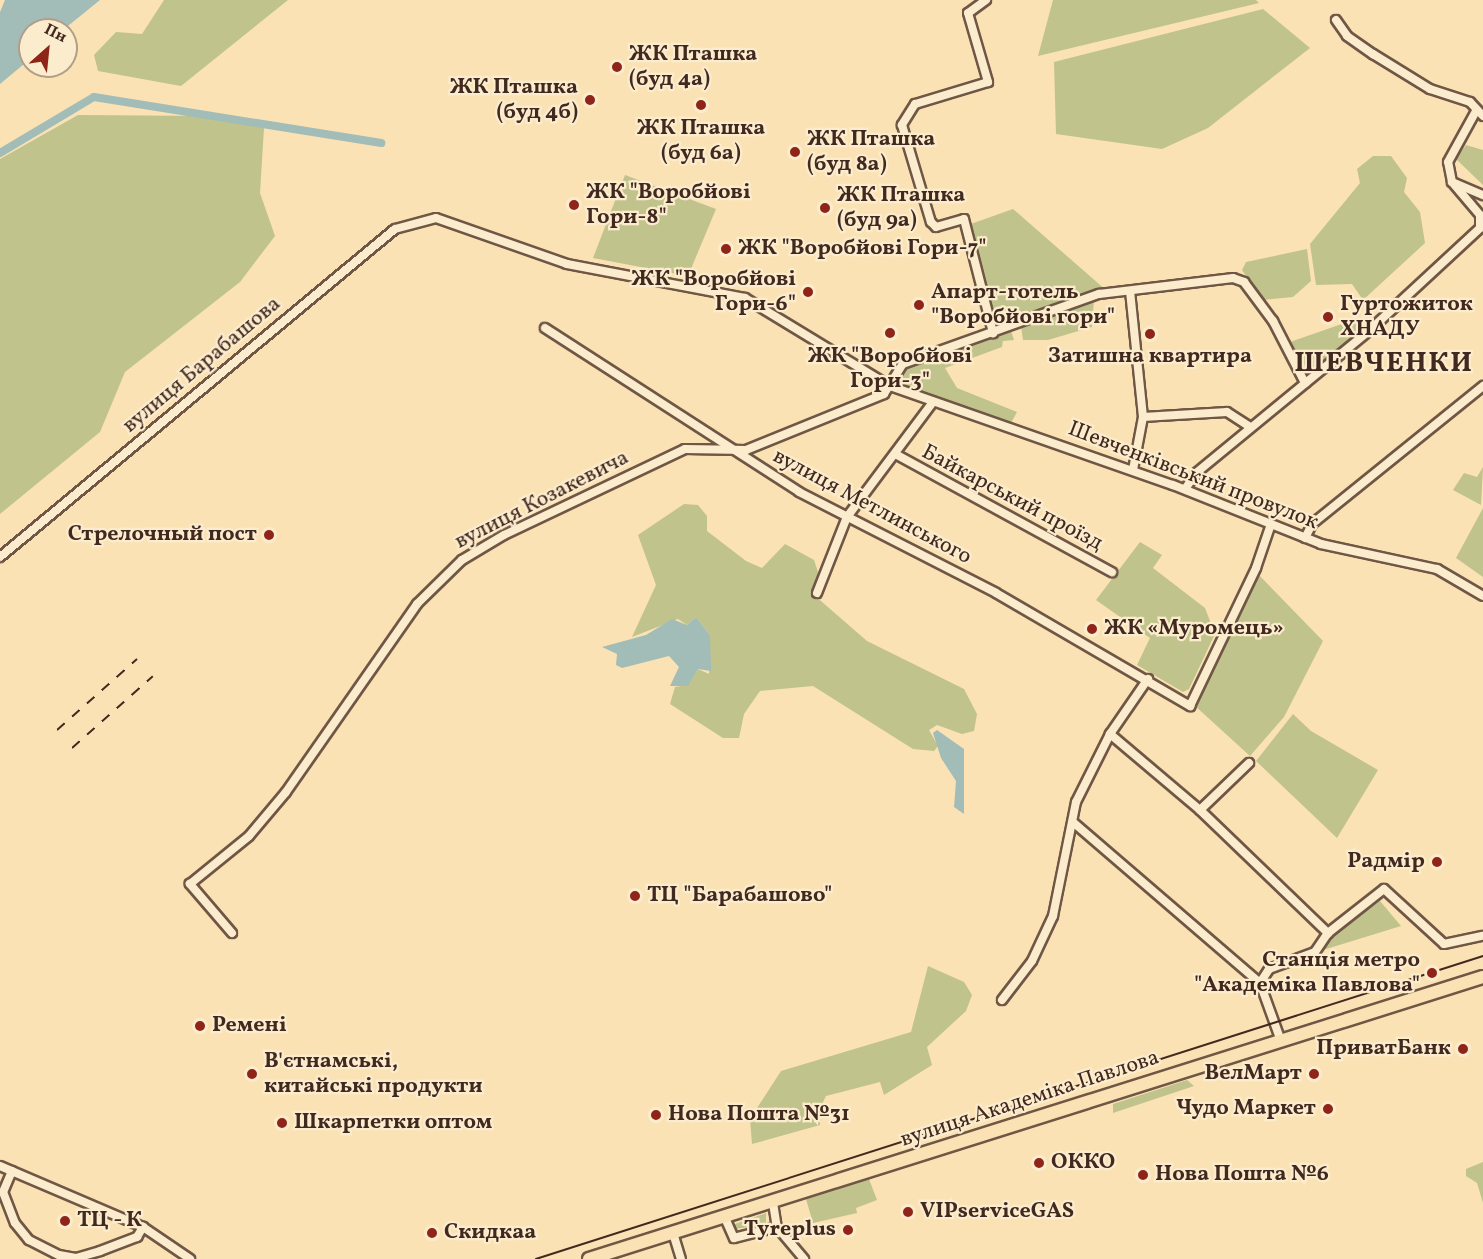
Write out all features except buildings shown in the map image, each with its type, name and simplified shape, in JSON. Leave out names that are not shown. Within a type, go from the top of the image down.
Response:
[{"type":"main road","name":"вулиця Академіка Павлова","points":[[589,1259],[773,1203],[1483,977]]},
{"type":"street","points":[[986,0],[968,13],[988,82],[915,104],[902,125],[931,222],[943,226],[964,219],[990,335]]},
{"type":"street","points":[[1336,20],[1347,36],[1373,54],[1430,89],[1470,102],[1483,116]]},
{"type":"street","points":[[1185,489],[1196,473],[1305,383],[1480,228],[1480,215],[1452,182],[1451,151],[1473,124],[1476,111]]},
{"type":"street","points":[[1452,182],[1483,195]]},
{"type":"street","name":"Шевченківський провулок","points":[[436,218],[547,258],[755,302],[890,386],[1185,489],[1305,538],[1437,569],[1483,596]]},
{"type":"street","name":"вулиця Барабашова","points":[[0,557],[395,229],[436,218]]},
{"type":"street","points":[[890,386],[903,364],[990,335],[1099,294],[1233,278],[1244,282],[1274,321],[1305,383]]},
{"type":"street","points":[[1130,291],[1143,417],[1133,470]]},
{"type":"street","name":"вулиця Метлинського","points":[[545,328],[736,452],[847,517],[1148,679],[1190,706],[1256,568],[1270,524]]},
{"type":"street","name":"вулиця Козакевича","points":[[232,933],[190,884],[249,836],[286,792],[417,604],[451,569],[504,535],[685,449],[736,452],[885,394],[890,386]]},
{"type":"street","points":[[1305,538],[1312,524],[1483,386]]},
{"type":"street","points":[[817,593],[847,517],[897,456],[933,402]]},
{"type":"street","points":[[1143,417],[1227,412],[1250,427]]},
{"type":"street","name":"Байкарський проїзд","points":[[897,456],[1112,572]]},
{"type":"street","points":[[1002,1000],[1044,939],[1074,823],[1076,802],[1110,734],[1148,679]]},
{"type":"street","points":[[1110,734],[1200,810],[1328,933]]},
{"type":"street","points":[[1200,810],[1248,764]]},
{"type":"street","points":[[1074,823],[1260,983],[1281,1041]]},
{"type":"street","points":[[1260,983],[1269,969],[1315,952],[1328,933],[1384,889],[1444,944],[1483,936]]},
{"type":"street","points":[[0,1166],[143,1227],[190,1259]]},
{"type":"street","points":[[12,1171],[3,1192],[15,1223],[29,1240],[59,1255],[100,1251],[137,1237],[143,1227]]},
{"type":"street","points":[[773,1203],[777,1227],[804,1259]]},
{"type":"street","points":[[725,1218],[734,1238],[777,1227]]},
{"type":"street","points":[[673,1233],[681,1259]]},
{"type":"green space","points":[[164,0],[288,0],[181,86],[98,71],[94,55],[116,32],[142,34]]},
{"type":"green space","points":[[1053,0],[1256,0],[1259,3],[1038,56]]},
{"type":"green space","points":[[1263,9],[1310,48],[1208,128],[1162,149],[1056,134],[1054,62]]},
{"type":"green space","points":[[78,115],[211,116],[264,128],[260,193],[275,236],[240,282],[125,372],[100,432],[0,514],[0,159]]},
{"type":"green space","points":[[1466,145],[1483,150],[1483,185],[1456,159]]},
{"type":"green space","points":[[1373,156],[1391,156],[1407,178],[1404,192],[1420,212],[1425,243],[1363,300],[1352,284],[1316,285],[1310,244],[1360,183],[1357,169]]},
{"type":"green space","points":[[625,175],[716,209],[688,276],[593,258]]},
{"type":"green space","points":[[1013,209],[1107,291],[994,330],[968,225]]},
{"type":"green space","points":[[1307,249],[1311,281],[1293,297],[1263,300],[1242,270],[1246,262]]},
{"type":"green space","points":[[1094,300],[1092,327],[1048,340],[1023,340],[1021,326]]},
{"type":"green space","points":[[1359,318],[1363,330],[1309,372],[1290,342]]},
{"type":"green space","points":[[1011,331],[1014,340],[1003,341],[1002,347],[945,368],[957,388],[1017,412],[1011,423],[900,384],[901,368]]},
{"type":"green space","points":[[1483,467],[1481,505],[1453,490],[1464,473],[1477,477]]},
{"type":"green space","points":[[684,504],[698,505],[707,516],[707,531],[746,561],[762,568],[785,544],[814,560],[818,572],[814,595],[867,641],[964,689],[977,714],[974,731],[962,734],[937,725],[929,730],[938,746],[934,751],[913,749],[813,686],[760,691],[744,714],[739,738],[723,738],[670,704],[675,687],[688,685],[698,669],[709,674],[710,635],[696,617],[687,625],[678,619],[632,637],[656,585],[638,535]]},
{"type":"green space","points":[[1483,508],[1483,577],[1456,558]]},
{"type":"green space","points":[[1140,542],[1162,555],[1153,568],[1205,608],[1210,621],[1214,636],[1189,689],[1183,692],[1137,665],[1150,638],[1096,600]]},
{"type":"green space","points":[[1256,572],[1323,641],[1284,717],[1250,756],[1194,705]]},
{"type":"green space","points":[[1293,714],[1311,731],[1378,770],[1337,838],[1256,761]]},
{"type":"green space","points":[[1380,901],[1401,926],[1323,950],[1331,936]]},
{"type":"green space","points":[[928,966],[964,982],[972,995],[966,1011],[927,1047],[932,1065],[884,1095],[880,1082],[826,1096],[819,1110],[820,1125],[752,1144],[750,1119],[781,1071],[911,1032]]},
{"type":"green space","points":[[1187,1080],[1194,1086],[1113,1113],[1113,1104]]},
{"type":"green space","points":[[1483,1162],[1483,1203],[1477,1183],[1466,1176],[1466,1169]]},
{"type":"green space","points":[[869,1179],[877,1200],[856,1208],[857,1213],[813,1223],[806,1199]]},
{"type":"green space","points":[[766,1213],[766,1225],[734,1229],[735,1224]]},
{"type":"water","points":[[5,0],[100,0],[78,18],[18,18],[18,69],[0,84],[0,12]]},
{"type":"water","points":[[696,617],[710,635],[711,671],[698,669],[688,686],[670,686],[679,667],[669,656],[622,668],[616,665],[617,654],[602,647],[646,635],[672,619],[687,625]]},
{"type":"water","points":[[937,730],[964,749],[964,814],[954,807],[956,781],[941,758],[933,733]]},
{"type":"waterway","points":[[0,153],[94,97],[381,143]]},
{"type":"tram line","points":[[536,1259],[1483,956]]},
{"type":"railway","points":[[57,730],[137,659]]},
{"type":"railway","points":[[72,748],[153,676]]},
{"type":"place","name":"ЖК Пташка (буд 4а)","points":[[617,67]]},
{"type":"place","name":"ЖК Пташка (буд 4б)","points":[[590,100]]},
{"type":"place","name":"ЖК Пташка (буд 6а)","points":[[701,105]]},
{"type":"place","name":"ЖК Пташка (буд 8а)","points":[[795,152]]},
{"type":"place","name":"ЖК \"Воробйові Гори-8\"","points":[[574,205]]},
{"type":"place","name":"ЖК Пташка (буд 9а)","points":[[825,208]]},
{"type":"place","name":"ЖК \"Воробйові Гори-7\"","points":[[726,249]]},
{"type":"place","name":"ЖК \"Воробйові Гори-6\"","points":[[808,292]]},
{"type":"place","name":"Апарт-готель \"Воробйові гори\"","points":[[919,305]]},
{"type":"place","name":"Гуртожиток ХНАДУ","points":[[1328,317]]},
{"type":"place","name":"ЖК \"Воробйові Гори-3\"","points":[[890,333]]},
{"type":"place","name":"Затишна квартира","points":[[1150,334]]},
{"type":"place","name":"Стрелочный пост","points":[[269,535]]},
{"type":"place","name":"ЖК «Муромець»","points":[[1092,629]]},
{"type":"place","name":"Радмір","points":[[1437,862]]},
{"type":"place","name":"ТЦ \"Барабашово\"","points":[[635,896]]},
{"type":"place","name":"Станція метро \"Академіка Павлова\"","points":[[1432,973]]},
{"type":"place","name":"Ремені","points":[[200,1026]]},
{"type":"place","name":"ПриватБанк","points":[[1463,1049]]},
{"type":"place","name":"В'єтнамські, китайські продукти","points":[[252,1074]]},
{"type":"place","name":"ВелМарт","points":[[1314,1074]]},
{"type":"place","name":"Чудо Маркет","points":[[1328,1109]]},
{"type":"place","name":"Нова Пошта №31","points":[[656,1115]]},
{"type":"place","name":"Шкарпетки оптом","points":[[282,1123]]},
{"type":"place","name":"ОККО","points":[[1039,1163]]},
{"type":"place","name":"Нова Пошта №6","points":[[1143,1175]]},
{"type":"place","name":"VIPserviceGAS","points":[[908,1212]]},
{"type":"place","name":"ТЦ - К","points":[[65,1221]]},
{"type":"place","name":"Tyreplus","points":[[848,1230]]},
{"type":"place","name":"Скидкаа","points":[[432,1233]]},
{"type":"district","name":"ШЕВЧЕНКИ","points":[[1384,364]]}]
